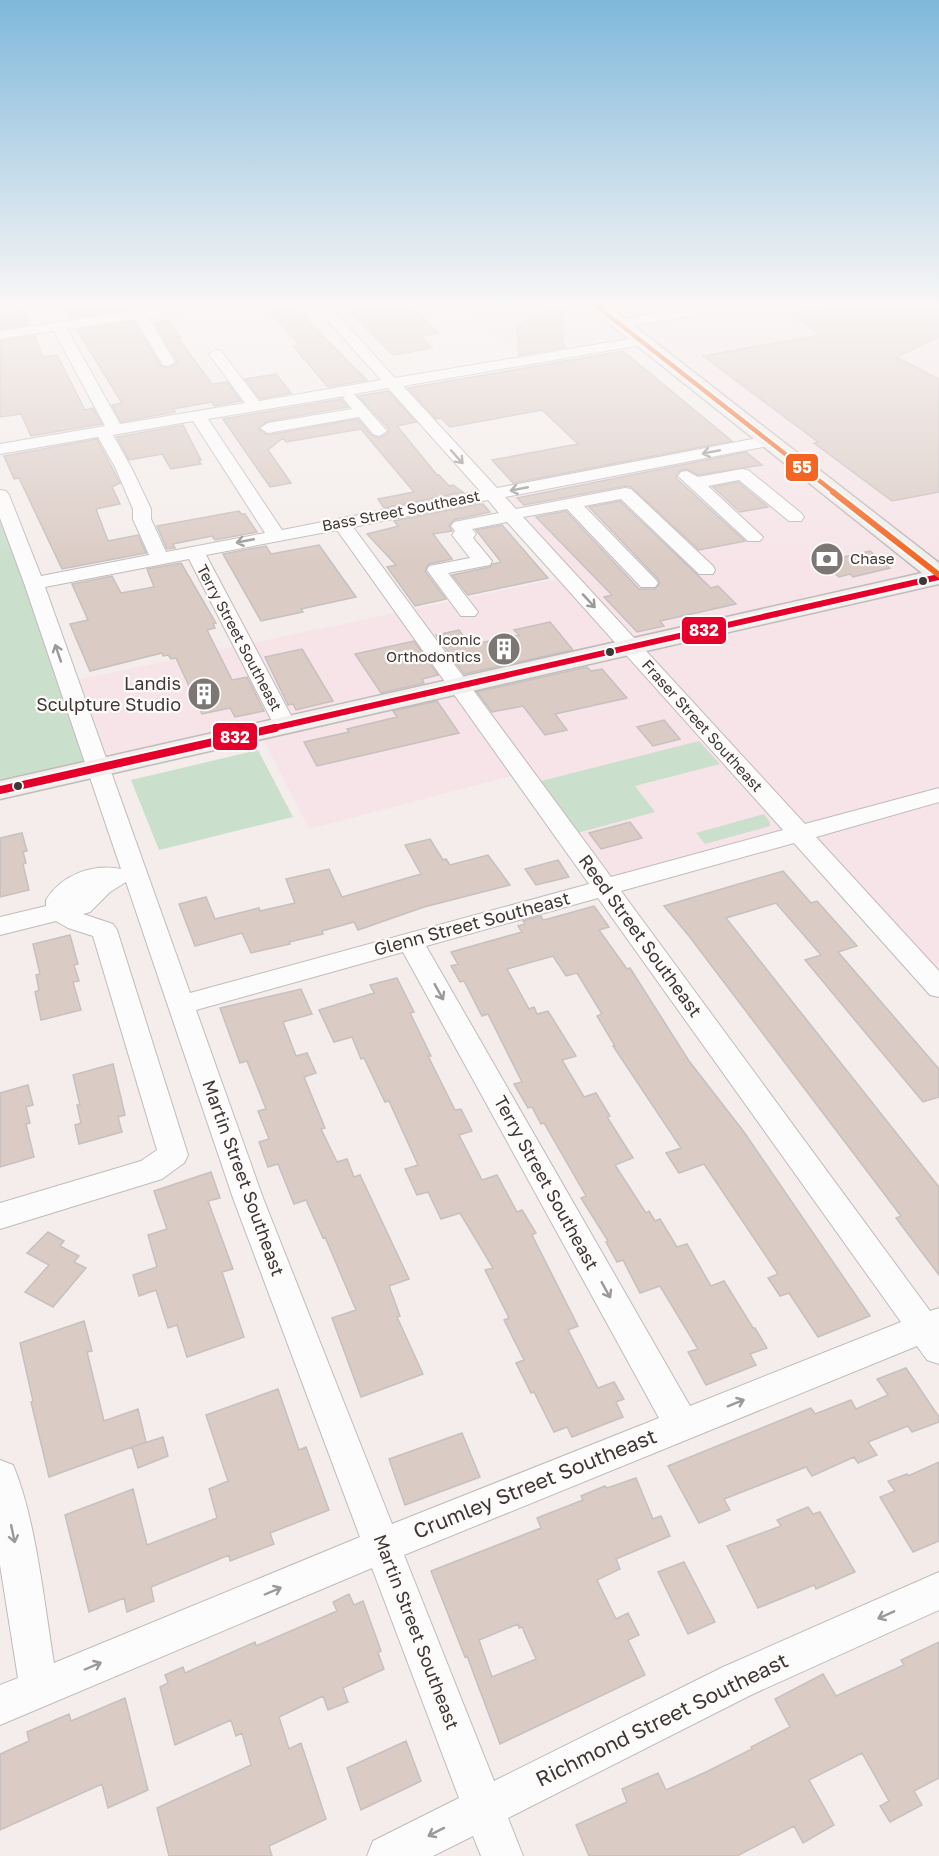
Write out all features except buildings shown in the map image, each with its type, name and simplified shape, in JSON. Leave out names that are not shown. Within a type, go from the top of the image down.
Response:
[{"type":"main road","points":[[704,391],[939,576]]},
{"type":"main road","points":[[0,790],[939,576]]},
{"type":"street","points":[[89,391],[142,508],[142,519],[160,558]]},
{"type":"street","points":[[243,391],[273,435],[363,412]]},
{"type":"street","points":[[0,449],[345,391],[379,431]]},
{"type":"street","name":"Fraser Street Southeast","points":[[397,391],[491,494],[517,514],[631,647],[939,988]]},
{"type":"street","points":[[198,416],[276,536]]},
{"type":"street","name":"Bass Street Southeast","points":[[34,583],[768,441]]},
{"type":"street","points":[[669,460],[754,537]]},
{"type":"street","points":[[694,483],[742,474],[795,517]]},
{"type":"street","points":[[468,612],[436,570],[483,561],[461,535],[467,534],[460,526],[625,493],[706,570]]},
{"type":"street","name":"Martin Street Southeast","points":[[0,495],[34,583],[98,767],[125,874],[180,1005],[248,1198],[502,1856]]},
{"type":"street","points":[[571,503],[648,583]]},
{"type":"street","name":"Reed Street Southeast","points":[[341,523],[605,887],[934,1333]]},
{"type":"street","name":"Terry Street Southeast","points":[[194,551],[285,725]]},
{"type":"street","name":"Glenn Street Southeast","points":[[180,1005],[939,795]]},
{"type":"street","points":[[0,926],[81,906],[101,886],[125,874]]},
{"type":"street","points":[[0,1216],[151,1170],[172,1155],[104,930],[77,922],[60,912]]},
{"type":"street","name":"Terry Street Southeast","points":[[410,941],[682,1425]]},
{"type":"street","name":"Crumley Street Southeast","points":[[0,1705],[383,1545],[682,1425],[934,1333]]},
{"type":"street","points":[[0,1477],[14,1537],[39,1688]]},
{"type":"street","name":"Richmond Street Southeast","points":[[388,1856],[736,1681],[939,1591]]},
{"type":"shaded area","points":[[704,391],[939,391],[939,982],[799,832],[601,887],[522,773],[309,829],[259,731],[98,767],[72,681],[566,577],[491,494],[767,441]]},
{"type":"green space","points":[[0,518],[100,765],[0,787]]},
{"type":"green space","points":[[699,741],[720,764],[635,786],[655,812],[577,833],[541,781]]},
{"type":"green space","points":[[258,750],[293,817],[159,850],[131,780]]},
{"type":"green space","points":[[764,814],[770,826],[705,844],[696,833]]},
{"type":"transit line","name":"55","points":[[704,391],[939,575]]},
{"type":"transit line","name":"832","points":[[0,790],[939,577]]},
{"type":"place","name":"Chase","points":[[827,559]]},
{"type":"place","name":"Iconic Orthodontics","points":[[504,649]]},
{"type":"place","name":"Landis Sculpture Studio","points":[[204,694]]}]
